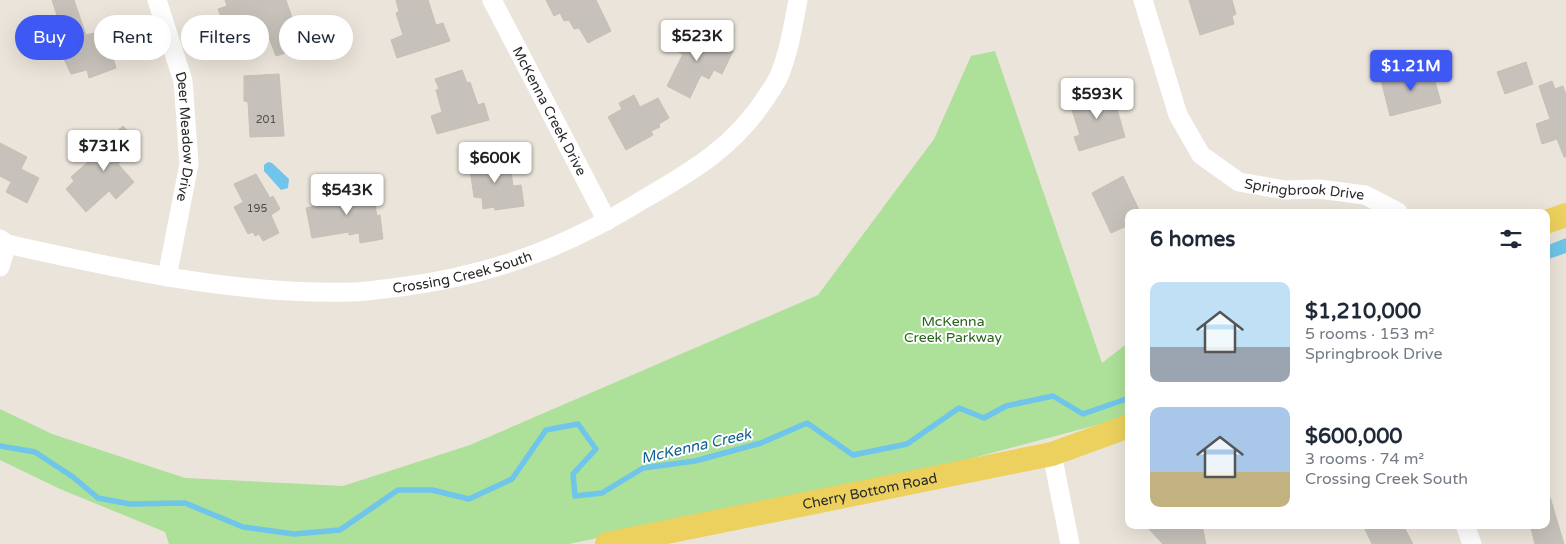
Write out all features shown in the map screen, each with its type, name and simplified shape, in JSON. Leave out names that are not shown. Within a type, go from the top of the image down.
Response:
[{"type":"main road","points":[[1550,220],[1566,214]]},
{"type":"main road","name":"Cherry Bottom Road","points":[[607,544],[1052,454],[1125,427]]},
{"type":"street","name":"Deer Meadow Drive","points":[[157,0],[183,80],[189,164],[167,277]]},
{"type":"street","name":"McKenna Creek Drive","points":[[492,0],[607,221]]},
{"type":"street","name":"Crossing Creek South","points":[[4,241],[108,266],[196,283],[290,291],[352,292],[418,285],[475,272],[536,254],[607,221],[683,177],[728,144],[754,115],[778,79],[789,48],[798,0]]},
{"type":"street","name":"Springbrook Drive","points":[[1143,0],[1178,114],[1201,155],[1239,182],[1285,190],[1319,189],[1365,195],[1392,209]]},
{"type":"street","points":[[0,267],[4,241]]},
{"type":"street","points":[[1052,454],[1070,544]]},
{"type":"street","points":[[1466,529],[1472,544]]},
{"type":"green space","name":"McKenna Creek Parkway","points":[[995,51],[1102,363],[1125,345],[1125,415],[1112,421],[965,460],[569,544],[169,544],[165,532],[60,489],[0,460],[0,409],[52,434],[185,478],[343,486],[470,445],[818,295],[934,139],[971,56]]},
{"type":"water","points":[[268,162],[272,163],[289,179],[288,188],[281,190],[264,171],[264,165]]},
{"type":"water","points":[[1566,238],[1566,253],[1550,259],[1550,244]]},
{"type":"building","points":[[52,0],[74,0],[79,15],[57,15]]},
{"type":"building","points":[[225,0],[286,0],[291,15],[279,15],[279,55],[276,56],[269,38],[269,15],[220,15],[218,9],[227,6]]},
{"type":"building","points":[[396,0],[428,0],[436,25],[443,23],[450,41],[397,58],[391,40],[403,35],[396,13],[399,12]]},
{"type":"building","points":[[546,0],[596,0],[611,31],[588,43],[579,28],[574,29],[569,20],[564,21],[560,13],[554,16]]},
{"type":"building","points":[[1189,0],[1232,0],[1236,14],[1232,16],[1234,24],[1200,35]]},
{"type":"building","points":[[84,29],[86,35],[94,33],[94,60],[114,60],[116,68],[89,78],[87,70],[71,74],[64,60],[84,60]]},
{"type":"building","points":[[683,31],[693,37],[695,32],[733,51],[722,74],[714,70],[709,79],[701,75],[690,98],[667,86],[683,54],[673,50]]},
{"type":"building","points":[[1526,62],[1533,84],[1505,94],[1497,72]]},
{"type":"building","points":[[1431,67],[1441,103],[1390,116],[1381,80]]},
{"type":"building","points":[[462,70],[467,83],[470,82],[478,105],[484,103],[489,120],[437,134],[431,116],[442,112],[436,90],[439,89],[435,79]]},
{"type":"building","points":[[279,74],[284,136],[250,137],[248,102],[244,101],[244,76]]},
{"type":"building","points":[[1552,81],[1555,89],[1563,86],[1566,95],[1566,157],[1564,157],[1557,139],[1542,144],[1536,124],[1550,119],[1539,86]]},
{"type":"building","points":[[1111,88],[1125,137],[1079,151],[1074,137],[1080,135],[1069,101]]},
{"type":"building","points":[[634,95],[640,107],[658,98],[669,118],[659,124],[660,127],[651,131],[653,135],[626,150],[608,117],[622,109],[619,103]]},
{"type":"building","points":[[123,126],[140,144],[118,164],[134,182],[116,199],[109,191],[86,212],[66,189],[74,181],[71,177],[106,146],[103,143]]},
{"type":"building","points":[[0,143],[27,157],[21,169],[39,178],[27,203],[6,192],[11,182],[0,176]]},
{"type":"building","points":[[503,156],[503,161],[507,161],[511,171],[513,186],[521,185],[524,206],[495,210],[494,207],[483,209],[482,198],[474,197],[469,162]]},
{"type":"building","points":[[256,174],[270,198],[273,196],[280,209],[271,215],[279,233],[263,241],[259,234],[255,236],[253,232],[248,234],[234,207],[243,202],[234,184]]},
{"type":"building","points":[[1123,176],[1139,209],[1125,209],[1125,227],[1111,233],[1092,193]]},
{"type":"building","points":[[366,185],[369,197],[374,200],[377,216],[380,215],[383,239],[360,243],[359,233],[349,235],[349,232],[312,238],[306,208],[325,204],[324,197],[342,195],[341,189]]},
{"type":"building","points":[[1550,497],[1564,544],[1535,544],[1531,529],[1550,529]]},
{"type":"building","points":[[1149,529],[1203,529],[1206,544],[1163,544]]},
{"type":"building","points":[[1365,529],[1405,529],[1413,544],[1372,544]]},
{"type":"waterway","name":"McKenna Creek","points":[[0,446],[35,452],[73,477],[98,498],[130,504],[185,503],[243,527],[294,534],[340,530],[398,490],[432,490],[469,499],[512,479],[546,430],[578,424],[596,449],[573,474],[575,496],[602,493],[643,468],[695,461],[761,443],[807,423],[853,455],[907,444],[959,408],[984,418],[1006,406],[1053,396],[1083,414],[1125,399]]}]
